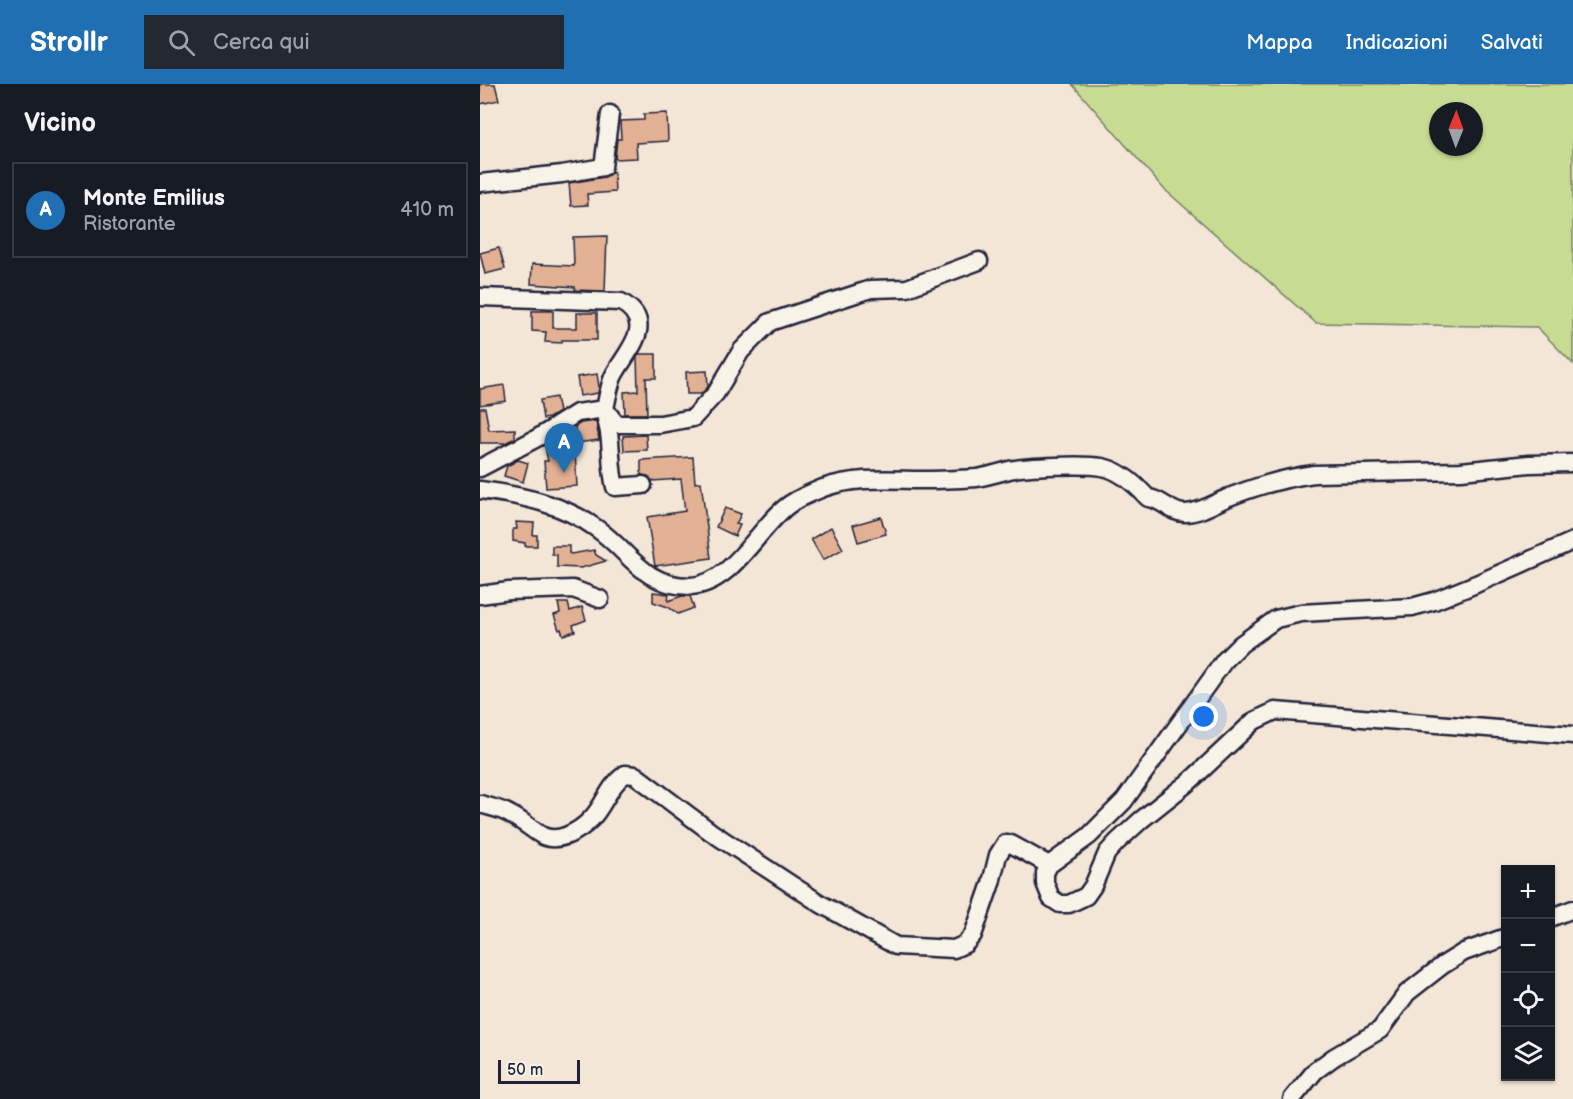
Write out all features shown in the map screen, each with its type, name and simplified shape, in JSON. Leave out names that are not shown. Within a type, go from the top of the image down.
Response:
[{"type":"street","points":[[480,183],[603,167],[610,114]]},
{"type":"street","points":[[605,410],[616,424],[660,424],[693,418],[716,393],[741,351],[770,322],[871,289],[907,288],[979,261]]},
{"type":"street","points":[[480,297],[621,302],[630,306],[636,315],[639,327],[637,337],[612,379],[605,420],[609,432],[610,469],[615,487],[643,485]]},
{"type":"street","points":[[480,468],[539,437],[576,413],[605,410]]},
{"type":"street","points":[[480,490],[534,500],[580,518],[610,539],[640,570],[663,581],[690,586],[709,581],[740,559],[790,504],[823,488],[862,479],[977,478],[1010,470],[1065,466],[1104,467],[1118,473],[1148,498],[1156,498],[1172,510],[1182,513],[1196,512],[1226,498],[1276,480],[1314,474],[1461,471],[1529,464],[1573,463]]},
{"type":"street","points":[[1573,541],[1476,584],[1412,608],[1301,613],[1276,619],[1240,644],[1224,661],[1124,801],[1089,836],[1049,865],[1045,883],[1051,898],[1060,904],[1069,904],[1086,896],[1093,886],[1103,861],[1117,842],[1190,781],[1254,721],[1275,711],[1573,735]]},
{"type":"street","points":[[480,595],[509,591],[573,589],[600,599]]},
{"type":"street","points":[[480,804],[508,813],[530,826],[539,835],[559,839],[569,835],[592,818],[615,782],[625,774],[635,775],[711,832],[812,898],[896,946],[954,950],[965,944],[973,935],[998,855],[1005,844],[1011,844],[1049,865]]},
{"type":"street","points":[[1555,916],[1573,909]]},
{"type":"street","points":[[1292,1099],[1315,1071],[1334,1056],[1380,1030],[1407,993],[1443,965],[1464,952],[1501,939]]},
{"type":"green space","points":[[1072,84],[1573,84],[1573,364],[1537,327],[1316,323],[1163,188]]},
{"type":"building","points":[[480,84],[495,84],[499,100],[480,104]]},
{"type":"building","points":[[667,113],[668,141],[636,143],[637,158],[615,159],[617,139],[621,139],[620,121],[644,120],[644,114]]},
{"type":"building","points":[[614,172],[615,192],[587,194],[588,205],[571,206],[569,183],[605,177]]},
{"type":"building","points":[[607,236],[605,291],[575,290],[575,287],[531,284],[532,264],[574,266],[573,237]]},
{"type":"building","points":[[499,248],[505,269],[485,274],[480,253]]},
{"type":"building","points":[[532,311],[553,311],[553,328],[577,328],[577,313],[597,313],[597,340],[545,342],[546,332],[532,331]]},
{"type":"building","points":[[639,354],[656,354],[656,378],[646,378],[647,414],[625,414],[624,392],[638,391],[637,357]]},
{"type":"building","points":[[707,371],[708,387],[701,394],[687,394],[686,372]]},
{"type":"building","points":[[597,374],[598,393],[580,396],[577,377]]},
{"type":"building","points":[[504,385],[506,401],[480,405],[480,389]]},
{"type":"building","points":[[556,397],[559,412],[543,419],[540,400]]},
{"type":"building","points":[[480,408],[485,408],[489,430],[515,429],[515,438],[505,443],[480,443]]},
{"type":"building","points":[[596,421],[599,440],[577,443],[575,427],[581,423]]},
{"type":"building","points":[[646,435],[647,450],[624,451],[623,436]]},
{"type":"building","points":[[574,436],[577,486],[546,488],[544,461],[548,461],[545,446],[556,439]]},
{"type":"building","points":[[693,457],[695,483],[701,482],[711,558],[655,566],[647,517],[685,511],[681,479],[652,481],[648,476],[641,475],[641,460]]},
{"type":"building","points":[[518,460],[528,463],[523,482],[504,476],[507,466]]},
{"type":"building","points":[[725,508],[741,514],[736,524],[740,525],[735,536],[716,527]]},
{"type":"building","points":[[881,517],[886,534],[858,542],[853,525]]},
{"type":"building","points":[[516,522],[534,523],[533,535],[537,535],[537,546],[525,546],[525,543],[513,541],[513,529],[517,529]]},
{"type":"building","points":[[831,527],[843,549],[823,560],[811,539]]},
{"type":"building","points":[[552,546],[569,546],[571,554],[594,550],[596,555],[606,561],[581,568],[557,567],[557,555],[552,554]]},
{"type":"building","points":[[653,592],[669,594],[668,601],[690,596],[694,608],[678,614],[668,607],[653,602]]},
{"type":"building","points":[[558,603],[568,603],[570,611],[582,607],[586,620],[573,625],[575,631],[563,635],[561,629],[559,630],[554,615],[560,613]]},
{"type":"place","name":"Monte Emilius","points":[[564,473]]}]
